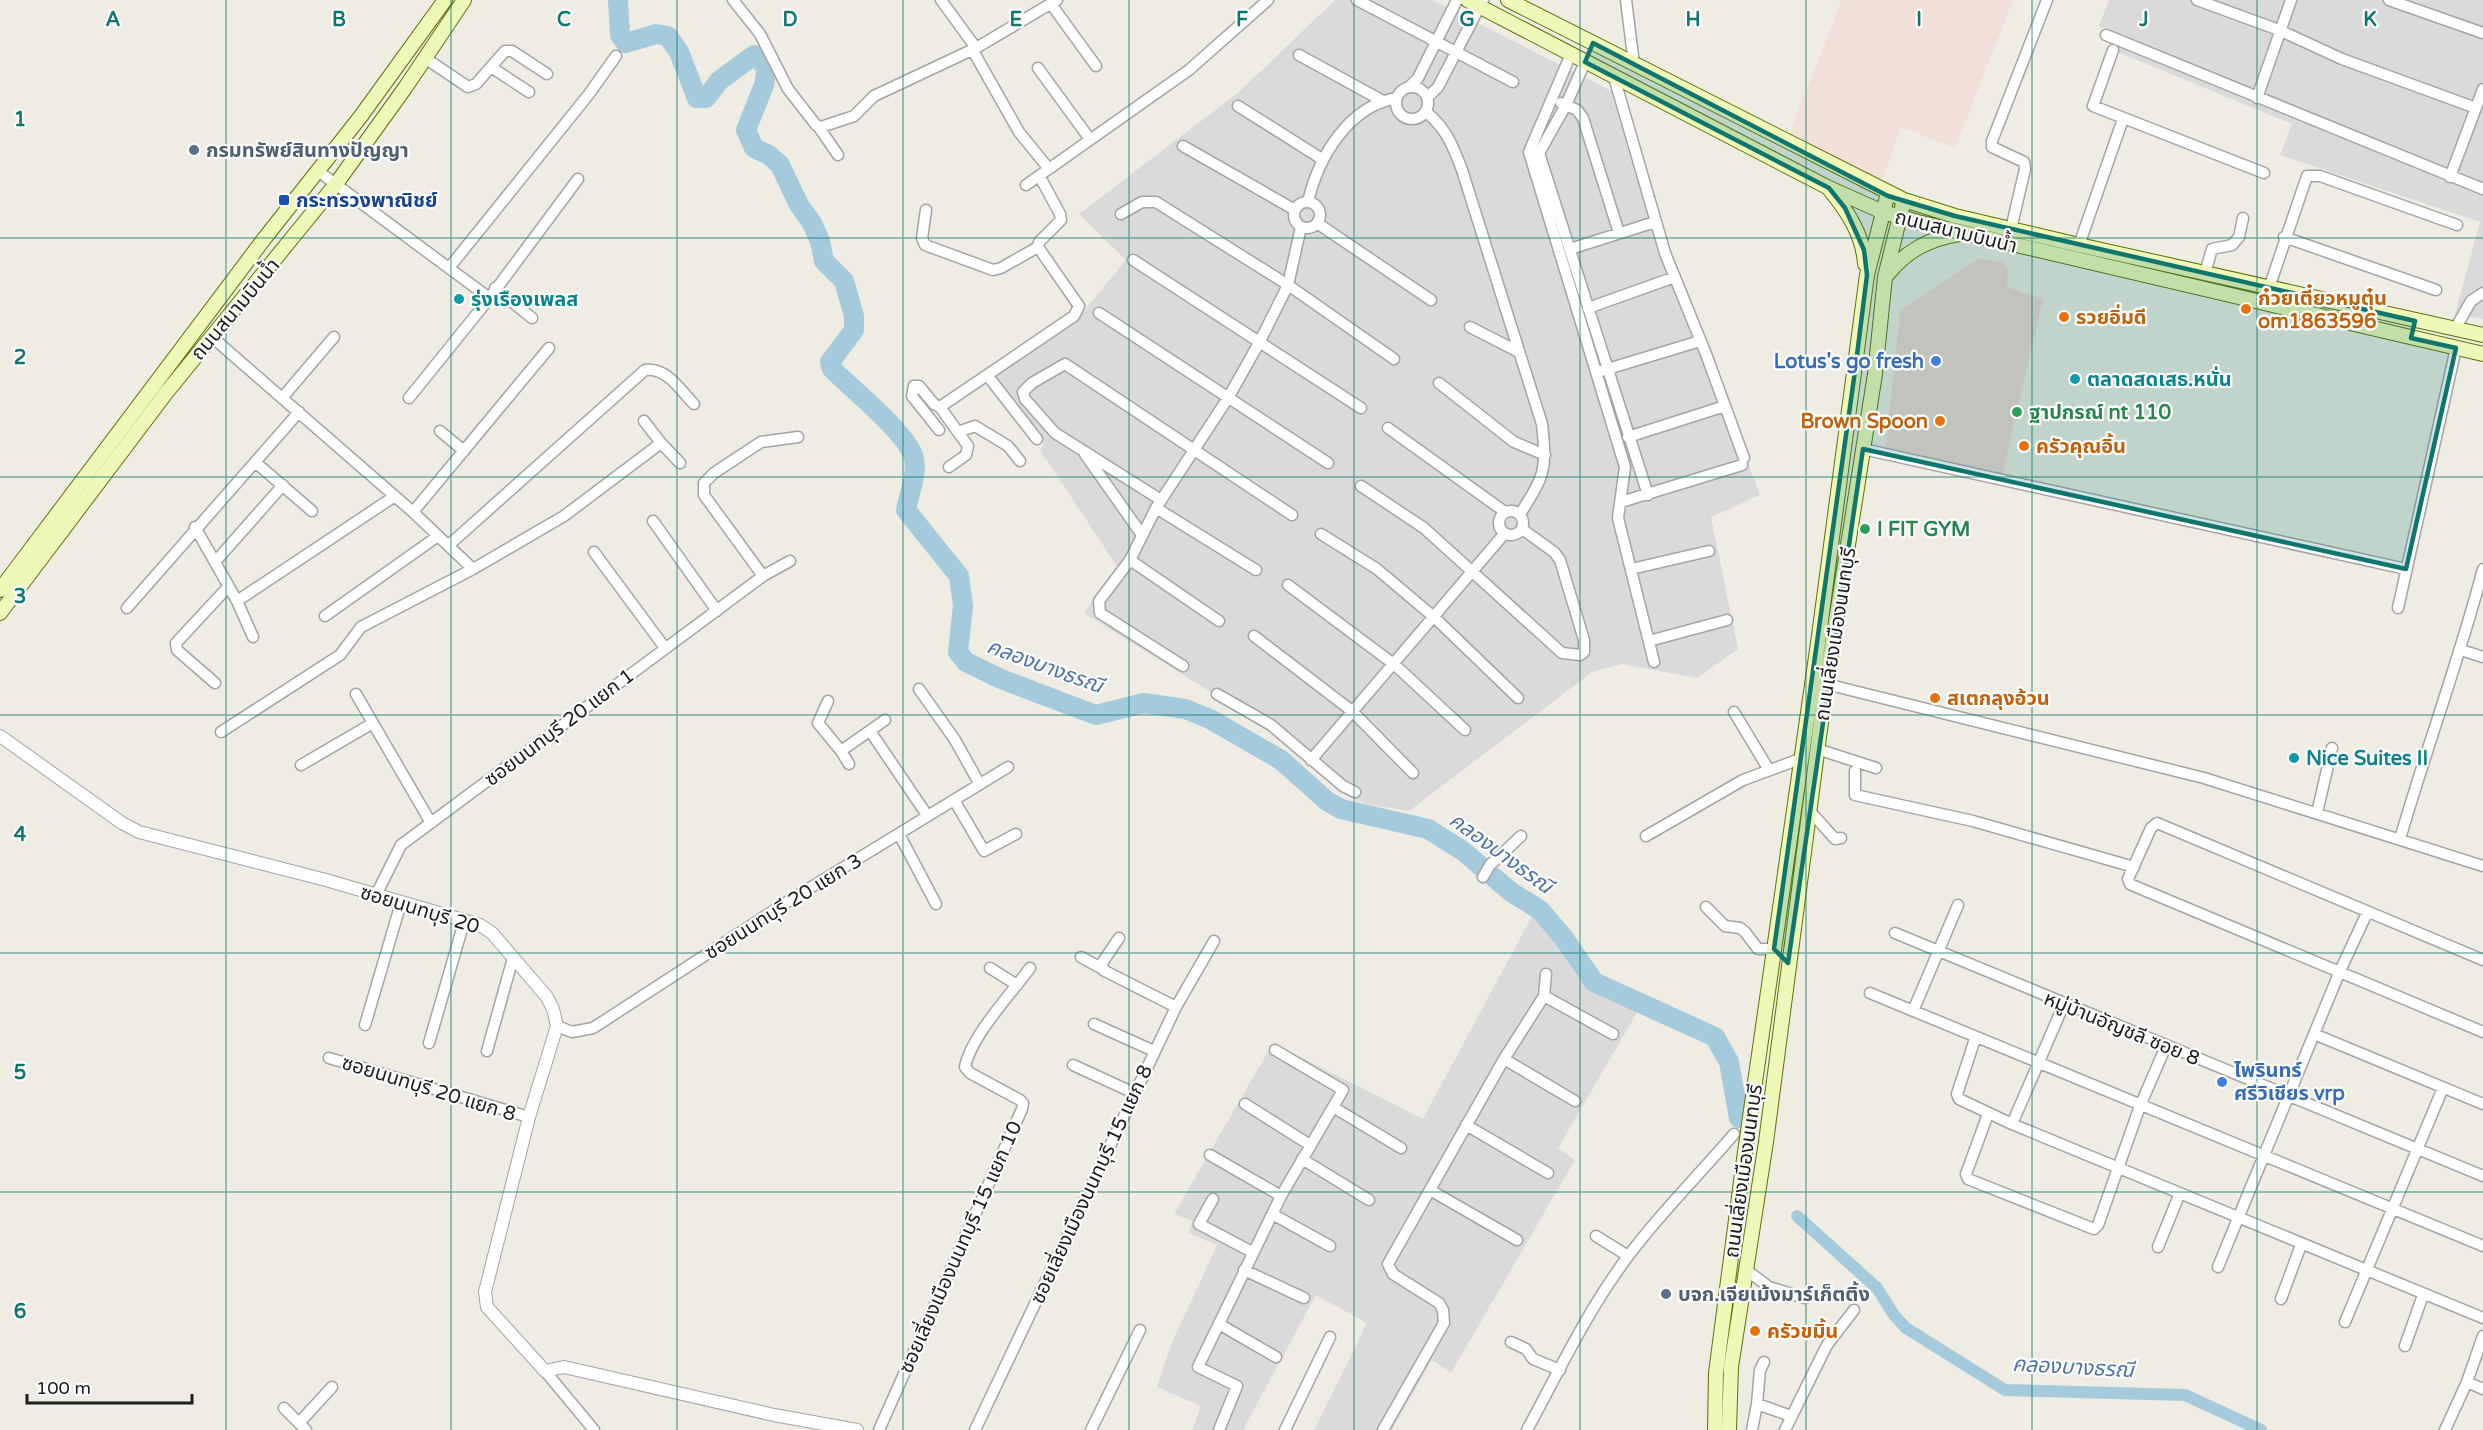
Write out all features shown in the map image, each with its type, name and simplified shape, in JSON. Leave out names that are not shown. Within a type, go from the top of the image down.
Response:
[{"type":"main road","name":"ถนนสนามบินน้ำ","points":[[0,590],[445,0]]},
{"type":"main road","name":"ถนนสนามบินน้ำ","points":[[0,613],[166,393],[336,184],[464,0]]},
{"type":"main road","name":"ถนนสนามบินน้ำ","points":[[1509,0],[1904,200],[2079,245],[2483,335]]},
{"type":"main road","name":"ถนนสนามบินน้ำ","points":[[1477,2],[1585,62],[1829,188],[1883,212],[2483,354]]},
{"type":"main road","points":[[1557,46],[1567,29]]},
{"type":"main road","points":[[1585,62],[1593,43]]},
{"type":"main road","points":[[1829,188],[1855,226],[1864,249],[1866,274]]},
{"type":"main road","name":"ถนนเลี่ยงเมืองนนทบุรี","points":[[1715,1430],[1716,1373],[1818,643],[1866,274],[1888,193]]},
{"type":"main road","name":"ถนนเลี่ยงเมืองนนทบุรี","points":[[1729,1430],[1731,1367],[1766,1142],[1826,684],[1875,374],[1885,277],[1904,200]]},
{"type":"main road","points":[[1885,277],[1901,257],[1927,242],[1964,233]]},
{"type":"main road","points":[[2411,338],[2415,321]]},
{"type":"main road","points":[[1774,949],[1788,963]]},
{"type":"street","points":[[733,0],[760,34],[788,89],[838,155]]},
{"type":"street","points":[[941,0],[974,49],[1019,132],[1049,169]]},
{"type":"street","points":[[1026,185],[1040,177],[1089,138],[1189,70],[1268,0]]},
{"type":"street","points":[[1357,0],[1513,82]]},
{"type":"street","points":[[1308,202],[1322,159],[1354,120],[1381,100],[1396,98],[1418,78],[1456,0]]},
{"type":"street","points":[[1626,0],[1634,64]]},
{"type":"street","points":[[2011,228],[2025,169],[2024,162],[1992,147],[1992,141],[2047,0]]},
{"type":"street","points":[[2197,0],[2279,30],[2342,59],[2476,108]]},
{"type":"street","points":[[2257,98],[2291,0]]},
{"type":"street","points":[[2389,0],[2483,33]]},
{"type":"street","points":[[818,126],[854,116],[874,96],[974,49],[1054,2],[1096,66]]},
{"type":"street","points":[[1396,98],[1396,108],[1406,118],[1417,119],[1426,112],[1428,97],[1438,87],[1457,51],[1477,2]]},
{"type":"street","points":[[2106,35],[2483,189]]},
{"type":"street","points":[[2113,50],[2093,106],[2264,173]]},
{"type":"street","points":[[425,58],[468,87],[476,84],[505,51],[512,51],[547,74]]},
{"type":"street","points":[[1571,54],[1534,152],[1602,370],[1648,495]]},
{"type":"street","points":[[449,268],[589,94],[616,56]]},
{"type":"street","points":[[1299,56],[1381,100]]},
{"type":"street","points":[[1534,152],[1566,105],[1585,62]]},
{"type":"street","points":[[491,67],[529,92]]},
{"type":"street","points":[[1038,68],[1089,138]]},
{"type":"street","points":[[1614,77],[1655,222],[1725,406],[1743,462],[1621,502]]},
{"type":"street","points":[[1409,87],[1421,89],[1428,97]]},
{"type":"street","points":[[2450,177],[2483,89]]},
{"type":"street","points":[[1553,98],[1577,110],[1582,118],[1619,233]]},
{"type":"street","points":[[1238,106],[1322,159]]},
{"type":"street","points":[[1426,112],[1440,124],[1450,139],[1462,170],[1517,351],[1542,424],[1546,461],[1538,485],[1520,514]]},
{"type":"street","points":[[2079,245],[2123,119]]},
{"type":"street","points":[[1183,146],[1295,210]]},
{"type":"street","points":[[318,171],[449,268],[532,318]]},
{"type":"street","points":[[2269,288],[2304,178],[2310,175],[2342,183],[2457,225]]},
{"type":"street","points":[[926,210],[922,238],[925,245],[982,267],[993,270],[1001,268],[1038,247],[1061,220],[1040,177]]},
{"type":"street","points":[[409,398],[578,179]]},
{"type":"street","points":[[1121,214],[1142,202],[1156,202],[1288,285],[1394,359]]},
{"type":"street","points":[[1302,202],[1308,202],[1319,210],[1317,223],[1309,228],[1301,227],[1294,218],[1295,210],[1302,202]]},
{"type":"street","points":[[2205,273],[2212,249],[2232,245],[2239,237],[2243,218]]},
{"type":"street","points":[[1570,249],[1655,222]]},
{"type":"street","points":[[1317,223],[1431,300]]},
{"type":"street","points":[[1556,223],[1570,249],[1588,308],[1625,467],[1618,518],[1654,662]]},
{"type":"street","points":[[1183,666],[1100,613],[1099,601],[1130,560],[1158,504],[1191,450],[1228,398],[1259,342],[1288,285],[1301,227]]},
{"type":"street","points":[[2284,237],[2436,290]]},
{"type":"street","points":[[940,407],[1074,316],[1079,306],[1038,247]]},
{"type":"street","points":[[1133,261],[1361,408]]},
{"type":"street","points":[[1588,308],[1675,277]]},
{"type":"street","points":[[2455,329],[2471,301],[2482,291]]},
{"type":"street","points":[[1099,313],[1328,463]]},
{"type":"street","points":[[1470,327],[1517,351]]},
{"type":"street","points":[[212,337],[395,496],[473,568]]},
{"type":"street","points":[[282,398],[334,337]]},
{"type":"street","points":[[1602,370],[1700,340]]},
{"type":"street","points":[[413,512],[549,348]]},
{"type":"street","points":[[2398,608],[2456,348]]},
{"type":"street","points":[[1256,570],[1055,433],[1025,399],[1023,392],[1032,383],[1065,364],[1191,450],[1292,515]]},
{"type":"street","points":[[448,545],[645,370],[653,369],[667,375],[694,404]]},
{"type":"street","points":[[987,375],[1037,439]]},
{"type":"street","points":[[1439,383],[1514,442],[1545,455]]},
{"type":"street","points":[[939,430],[912,396],[911,390],[919,386],[934,404],[940,407],[969,446],[969,451],[949,467]]},
{"type":"street","points":[[1628,437],[1725,406]]},
{"type":"street","points":[[127,608],[195,527],[298,412]]},
{"type":"street","points":[[644,421],[680,463]]},
{"type":"street","points":[[958,432],[975,426],[1008,447],[1020,461]]},
{"type":"street","points":[[1388,428],[1505,512],[1512,511],[1520,514],[1523,521],[1522,529],[1516,534],[1505,533],[1499,525],[1505,512]]},
{"type":"street","points":[[440,432],[464,451]]},
{"type":"street","points":[[763,576],[704,495],[704,483],[714,473],[761,442],[798,437]]},
{"type":"street","points":[[220,732],[340,655],[361,627],[473,568],[564,516],[661,443]]},
{"type":"street","points":[[1863,449],[2406,569]]},
{"type":"street","points":[[1083,451],[1142,535]]},
{"type":"street","points":[[255,462],[312,511]]},
{"type":"street","points":[[1625,467],[1636,465]]},
{"type":"street","points":[[215,562],[282,485]]},
{"type":"street","points":[[1361,486],[1424,528],[1562,653],[1580,656],[1585,647],[1560,560],[1554,552],[1522,529]]},
{"type":"street","points":[[237,601],[395,496]]},
{"type":"street","points":[[652,521],[717,611]]},
{"type":"street","points":[[195,527],[237,601],[253,637]]},
{"type":"street","points":[[1311,760],[1395,665],[1505,533]]},
{"type":"street","points":[[1321,534],[1377,568],[1435,618],[1518,698]]},
{"type":"street","points":[[325,616],[438,536]]},
{"type":"street","points":[[1631,569],[1708,551]]},
{"type":"street","points":[[594,552],[665,648]]},
{"type":"street","points":[[1130,560],[1219,621]]},
{"type":"street","name":"ซอยนนทบุรี 20 แยก 1","points":[[376,895],[401,845],[763,576],[790,561]]},
{"type":"street","points":[[2400,839],[2420,769],[2462,650],[2483,569]]},
{"type":"street","points":[[1288,585],[1395,665],[1465,730]]},
{"type":"street","points":[[215,683],[177,650],[176,642],[228,587]]},
{"type":"street","points":[[1649,641],[1727,620]]},
{"type":"street","points":[[1254,636],[1352,711],[1413,773]]},
{"type":"street","points":[[2462,650],[2483,657]]},
{"type":"street","points":[[1826,684],[2204,778],[2483,866]]},
{"type":"street","points":[[918,689],[955,740],[979,783]]},
{"type":"street","points":[[356,694],[431,823]]},
{"type":"street","points":[[1217,694],[1271,724],[1343,786],[1355,792]]},
{"type":"street","points":[[828,701],[818,723],[841,750],[849,764]]},
{"type":"street","points":[[1734,712],[1769,770]]},
{"type":"street","points":[[841,750],[885,720]]},
{"type":"street","points":[[301,765],[373,723]]},
{"type":"street","points":[[870,731],[927,815]]},
{"type":"street","name":"ซอยนนทบุรี 20","points":[[0,736],[122,823],[139,832],[376,895],[486,928],[547,997],[557,1026]]},
{"type":"street","points":[[2317,813],[2332,748]]},
{"type":"street","points":[[1817,749],[1876,768]]},
{"type":"street","points":[[1646,836],[1728,787],[1800,759]]},
{"type":"street","name":"ซอยนนทบุรี 20 แยก 3","points":[[557,1026],[572,1032],[592,1028],[927,815],[1008,767]]},
{"type":"street","points":[[1856,771],[1855,795],[1972,821],[2134,867]]},
{"type":"street","points":[[954,800],[984,851],[1016,834]]},
{"type":"street","points":[[1809,810],[1834,838],[1841,838]]},
{"type":"street","points":[[2483,960],[2157,823],[2151,828],[2128,879],[2130,884],[2483,1032]]},
{"type":"street","points":[[899,834],[936,904]]},
{"type":"street","points":[[1484,876],[1490,865],[1521,836]]},
{"type":"street","points":[[365,1025],[401,903]]},
{"type":"street","points":[[1913,1011],[1958,904]]},
{"type":"street","points":[[1706,907],[1725,926],[1740,928],[1745,932],[1758,949],[1774,949]]},
{"type":"street","points":[[2218,1267],[2340,971],[2367,913]]},
{"type":"street","points":[[429,1043],[464,922]]},
{"type":"street","name":"หมู่บ้านอัญชลี ซอย 8","points":[[1895,933],[2483,1176]]},
{"type":"street","points":[[1101,968],[1119,938]]},
{"type":"street","name":"ซอยเลี่ยงเมืองนนทบุรี 15 แยก 8","points":[[975,1430],[1154,1051],[1214,941]]},
{"type":"street","points":[[487,1050],[513,957]]},
{"type":"street","points":[[1081,957],[1176,1007]]},
{"type":"street","points":[[990,969],[1017,986]]},
{"type":"street","name":"ซอยเลี่ยงเมืองนนทบุรี 15 แยก 10","points":[[879,1430],[1022,1109],[1023,1104],[1020,1100],[970,1073],[965,1067],[984,1029],[1030,969]]},
{"type":"street","points":[[1383,1430],[1444,1323],[1443,1310],[1439,1303],[1393,1274],[1388,1264],[1504,1059],[1544,996],[1546,974]]},
{"type":"street","points":[[1870,993],[1975,1039],[2483,1246]]},
{"type":"street","points":[[1544,996],[1613,1034]]},
{"type":"street","points":[[2012,1124],[2040,1065],[2064,1004]]},
{"type":"street","points":[[1094,1024],[1154,1051]]},
{"type":"street","points":[[557,1026],[529,1117],[485,1299],[492,1313],[545,1371],[594,1430]]},
{"type":"street","points":[[2314,1034],[2483,1104]]},
{"type":"street","points":[[1975,1039],[1957,1097],[1988,1114],[2301,1245],[2483,1318]]},
{"type":"street","points":[[1988,1114],[1966,1174],[1974,1183],[2094,1229],[2098,1225],[2140,1106],[2166,1046]]},
{"type":"street","points":[[1219,1430],[1237,1386],[1198,1367],[1281,1196],[1343,1090],[1275,1050]]},
{"type":"street","name":"ซอยนนทบุรี 20 แยก 8","points":[[329,1058],[529,1117]]},
{"type":"street","points":[[1504,1059],[1575,1101]]},
{"type":"street","points":[[1072,1065],[1134,1093]]},
{"type":"street","points":[[2345,1322],[2443,1088]]},
{"type":"street","points":[[1245,1104],[1311,1145]]},
{"type":"street","points":[[1333,1107],[1401,1148]]},
{"type":"street","points":[[1466,1125],[1548,1173]]},
{"type":"street","points":[[1527,1430],[1600,1296],[1628,1256],[1688,1182],[1734,1134]]},
{"type":"street","points":[[1210,1155],[1281,1196]]},
{"type":"street","points":[[1302,1159],[1369,1200]]},
{"type":"street","points":[[1430,1190],[1517,1240]]},
{"type":"street","points":[[2158,1246],[2180,1193]]},
{"type":"street","points":[[1213,1199],[1199,1224],[1252,1252]]},
{"type":"street","points":[[1272,1214],[1330,1246]]},
{"type":"street","points":[[1596,1236],[1628,1256]]},
{"type":"street","points":[[2281,1299],[2301,1245]]},
{"type":"street","points":[[1745,1269],[1769,1287],[1805,1298]]},
{"type":"street","points":[[1244,1270],[1304,1298]]},
{"type":"street","points":[[2405,1346],[2423,1295]]},
{"type":"street","points":[[1785,1430],[1810,1385],[1827,1345],[1854,1310]]},
{"type":"street","points":[[1219,1324],[1276,1357]]},
{"type":"street","points":[[1091,1430],[1140,1330]]},
{"type":"street","points":[[2445,1430],[2467,1383],[2483,1336]]},
{"type":"street","points":[[1285,1430],[1330,1337]]},
{"type":"street","points":[[1511,1342],[1526,1349],[1533,1359],[1560,1370]]},
{"type":"street","points":[[1752,1430],[1760,1370],[1764,1362]]},
{"type":"street","points":[[545,1371],[564,1367],[774,1415],[857,1430]]},
{"type":"street","points":[[2467,1383],[2483,1389]]},
{"type":"street","points":[[284,1408],[303,1426],[332,1386]]},
{"type":"street","points":[[1756,1404],[1791,1416]]},
{"type":"highlighted area","points":[[1593,43],[1888,196],[1955,216],[2415,321],[2411,338],[2456,348],[2406,569],[1863,449],[1788,963],[1774,949],[1855,371],[1867,275],[1864,250],[1845,208],[1829,188],[1585,62]]},
{"type":"shaded area","points":[[1335,0],[1433,0],[1619,95],[1655,222],[1760,495],[1711,517],[1738,649],[1697,678],[1622,664],[1592,672],[1409,811],[1366,804],[1340,793],[1284,734],[1209,691],[1084,613],[1117,566],[1040,450],[1044,444],[995,375],[1079,317],[1126,260],[1079,214],[1239,92]]},
{"type":"shaded area","points":[[1842,0],[2013,0],[1955,148],[1901,127],[1881,182],[1789,135]]},
{"type":"shaded area","points":[[2109,0],[2483,0],[2483,319],[2455,314],[2480,222],[2280,155],[2292,124],[2113,50],[2116,33],[2099,26]]},
{"type":"shaded area","points":[[1979,258],[2002,262],[2008,269],[2007,287],[2043,299],[2001,481],[1885,454],[1900,311]]},
{"type":"shaded area","points":[[1532,916],[1552,936],[1578,978],[1638,1011],[1558,1148],[1575,1160],[1451,1373],[1432,1360],[1392,1430],[1314,1430],[1367,1323],[1316,1295],[1243,1430],[1192,1430],[1201,1406],[1157,1387],[1171,1345],[1217,1245],[1188,1233],[1193,1221],[1174,1214],[1273,1043],[1423,1119]]},
{"type":"waterway","name":"คลองบางธรณี","points":[[618,0],[620,35],[626,43],[656,34],[668,36],[679,52],[697,98],[706,98],[719,81],[754,55],[767,68],[764,85],[746,130],[754,148],[769,155],[780,165],[799,205],[812,223],[820,241],[824,261],[844,281],[854,316],[854,330],[830,362],[832,369],[877,410],[908,445],[913,455],[915,468],[906,510],[959,576],[963,606],[958,652],[966,662],[1001,679],[1096,715],[1144,703],[1185,709],[1210,719],[1281,760],[1327,801],[1341,809],[1428,829],[1463,851],[1511,892],[1540,910],[1563,937],[1594,982],[1715,1037],[1729,1062],[1739,1118]]},
{"type":"waterway","name":"คลองบางธรณี","points":[[1797,1216],[1877,1288],[1894,1315],[1906,1328],[2005,1390],[2185,1395],[2261,1430]]},
{"type":"place","name":"กรมทรัพย์สินทางปัญญา","points":[[194,150]]},
{"type":"place","name":"กระทรวงพาณิชย์","points":[[284,200]]},
{"type":"place","name":"รุ่งเรืองเพลส","points":[[459,299]]},
{"type":"place","name":"ก๋วยเตี๋ยวหมูตุ๋น om1863596","points":[[2246,309]]},
{"type":"place","name":"รวยอิ่มดี","points":[[2064,317]]},
{"type":"place","name":"Lotus's go fresh","points":[[1936,361]]},
{"type":"place","name":"ตลาดสดเสธ.หนั่น","points":[[2075,379]]},
{"type":"place","name":"ฐาปกรณ์ nt 110","points":[[2017,412]]},
{"type":"place","name":"Brown Spoon","points":[[1940,421]]},
{"type":"place","name":"ครัวคุณอิ้น","points":[[2024,446]]},
{"type":"place","name":"I FIT GYM","points":[[1865,529]]},
{"type":"place","name":"สเตกลุงอ้วน","points":[[1935,698]]},
{"type":"place","name":"Nice Suites II","points":[[2294,758]]},
{"type":"place","name":"ไพรินทร์ ศรีวิเชียร vrp","points":[[2222,1082]]},
{"type":"place","name":"บจก.เจียเม้งมาร์เก็ตติ้ง","points":[[1666,1294]]},
{"type":"place","name":"ครัวขมิ้น","points":[[1755,1331]]}]
